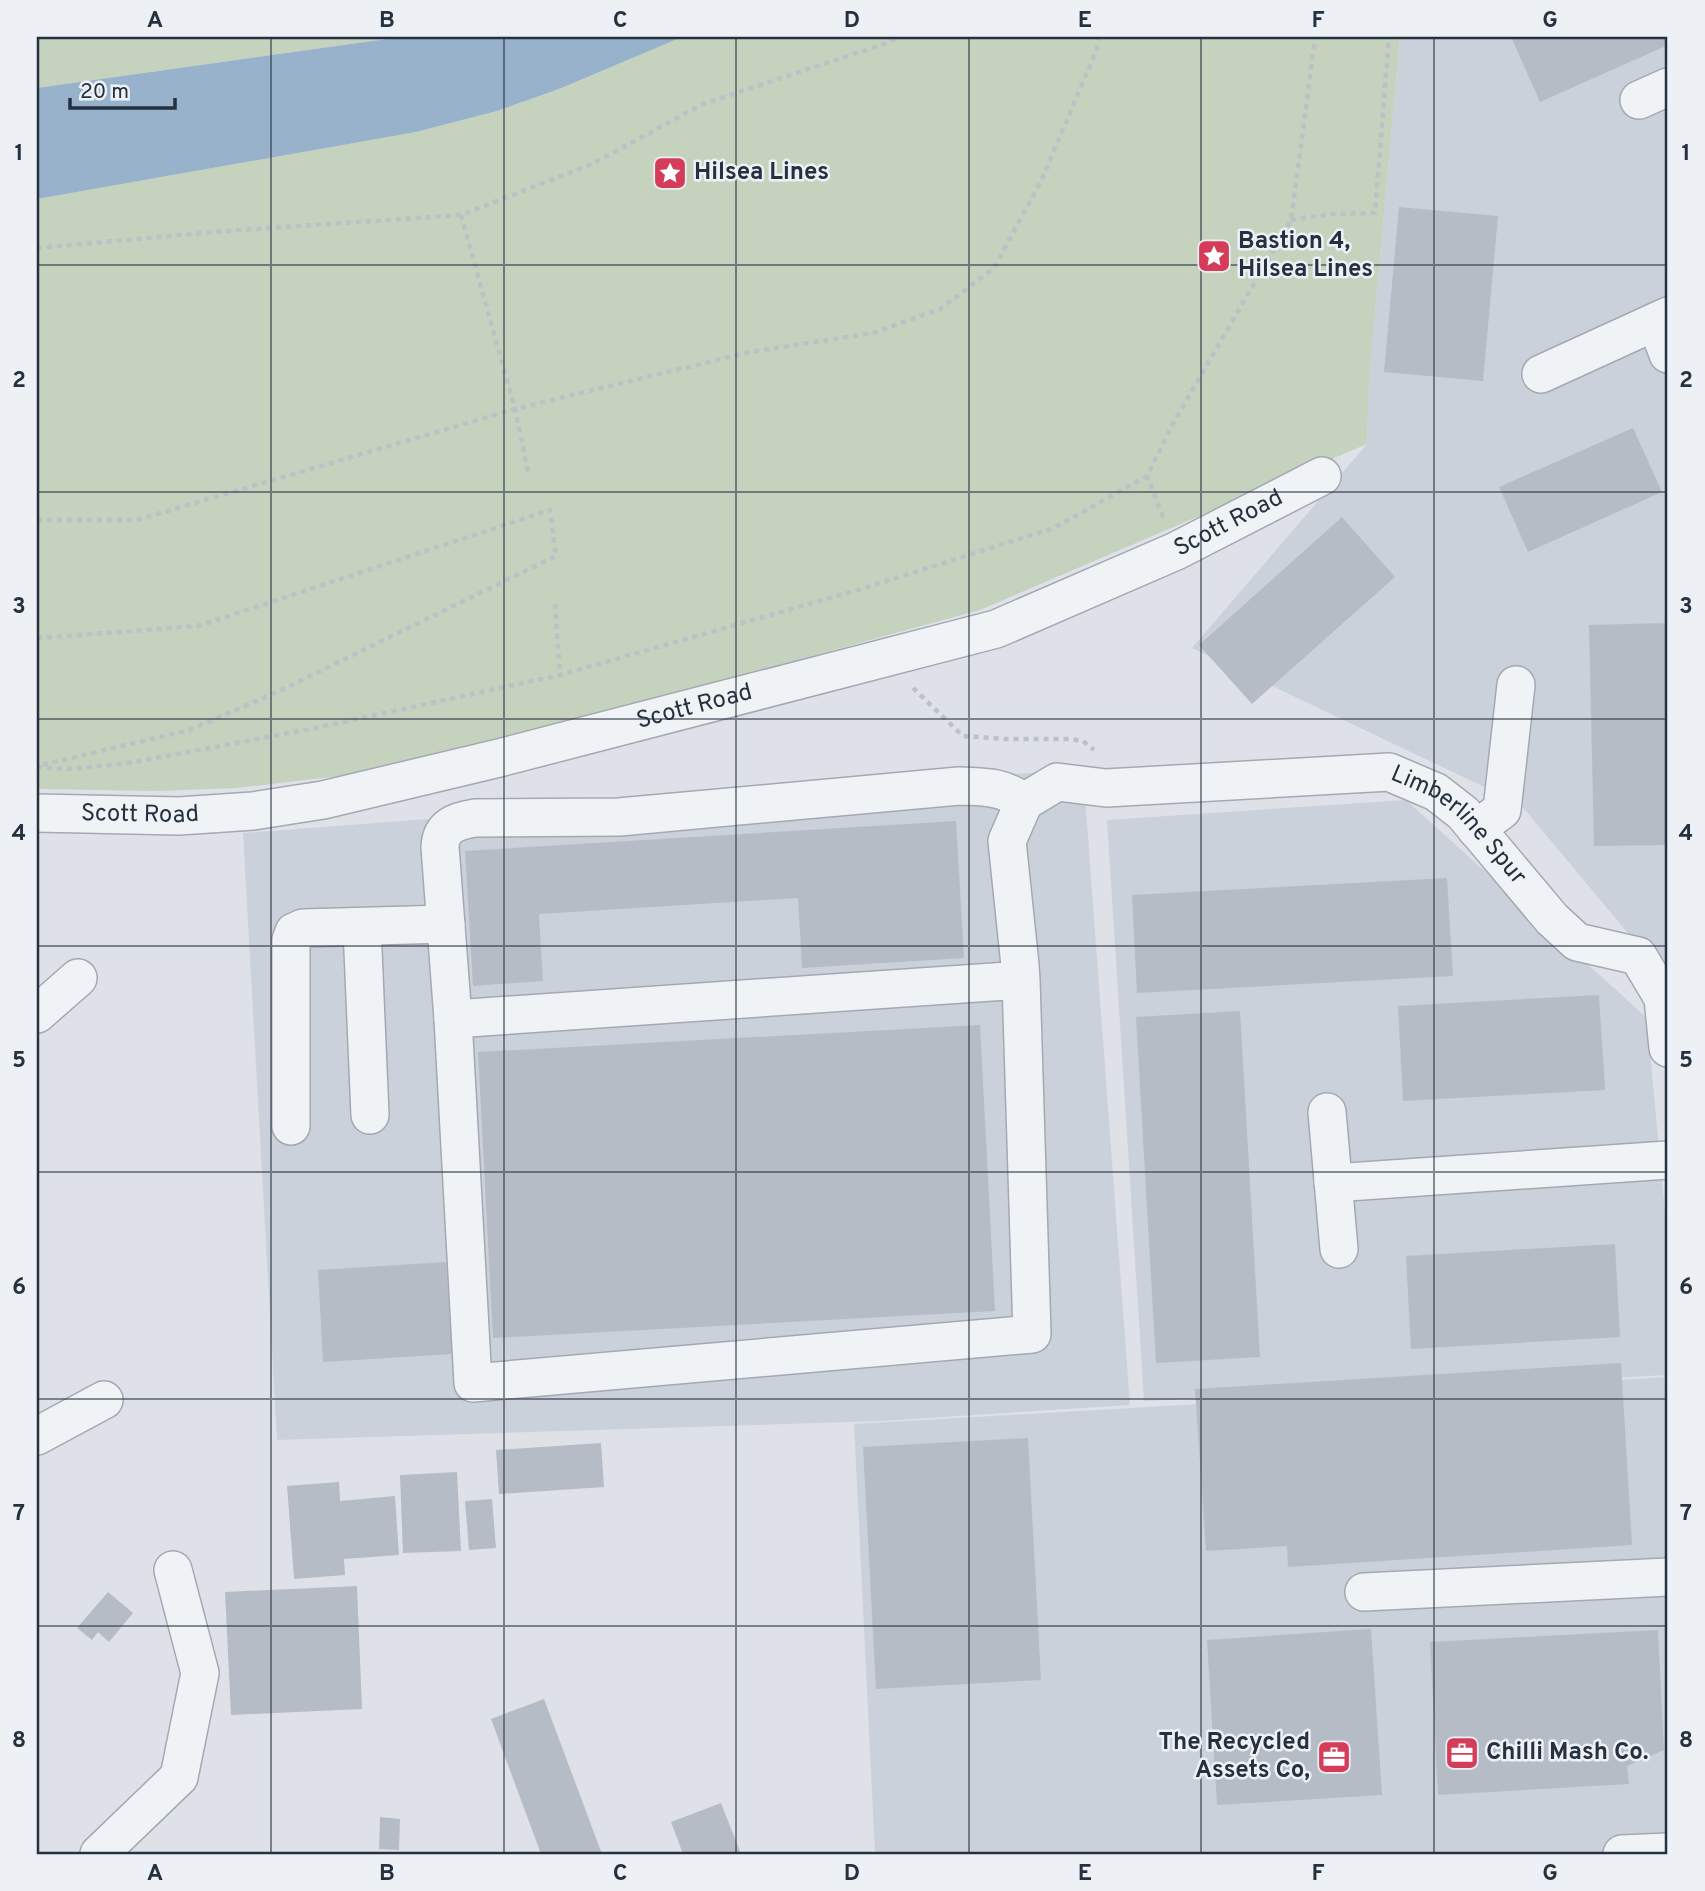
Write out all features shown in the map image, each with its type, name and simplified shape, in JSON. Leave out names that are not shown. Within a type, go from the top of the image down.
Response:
[{"type":"street","points":[[1541,374],[1664,331]]},
{"type":"street","name":"Scott Road","points":[[37,813],[179,816],[253,811],[323,800],[499,758],[996,629],[1176,551],[1322,476]]},
{"type":"street","points":[[1476,829],[1502,810],[1516,685]]},
{"type":"street","name":"Limberline Spur","points":[[1024,802],[1057,782],[1106,788],[1389,772],[1436,792],[1464,813],[1552,919],[1577,942],[1638,956],[1666,997],[1668,1048]]},
{"type":"street","points":[[959,786],[997,788],[1012,793],[1024,802],[1006,841],[1021,980],[1032,1334],[472,1383],[453,1018],[440,837],[446,828],[465,820],[619,817],[959,786]]},
{"type":"street","points":[[291,1126],[292,936],[298,929],[303,928],[446,923]]},
{"type":"street","points":[[362,927],[370,1115]]},
{"type":"street","points":[[37,1014],[78,978]]},
{"type":"street","points":[[453,1018],[1021,980]]},
{"type":"street","points":[[1326,1112],[1339,1249]]},
{"type":"street","points":[[1333,1183],[1668,1160]]},
{"type":"street","points":[[37,1436],[104,1400]]},
{"type":"street","points":[[99,1854],[179,1777],[200,1672],[173,1570]]},
{"type":"street","points":[[1364,1592],[1668,1577]]},
{"type":"street","points":[[1622,1854],[1668,1852]]},
{"type":"path","points":[[37,248],[227,231],[461,215],[592,164],[703,104],[900,37]]},
{"type":"path","points":[[37,520],[137,520],[515,409],[750,352],[873,332],[940,309],[993,268],[1042,179],[1097,48],[1099,37]]},
{"type":"path","points":[[1291,220],[1332,214],[1375,213],[1389,37]]},
{"type":"path","points":[[37,767],[69,769],[129,763],[311,729],[560,676],[859,590],[1054,528],[1147,476],[1175,419],[1291,220],[1315,39]]},
{"type":"path","points":[[461,215],[515,409],[529,476]]},
{"type":"path","points":[[1147,476],[1176,551]]},
{"type":"path","points":[[37,638],[198,626],[550,510],[556,556],[273,694],[189,730],[37,767]]},
{"type":"path","points":[[555,604],[560,676]]},
{"type":"path","points":[[894,654],[901,674],[963,736],[1083,741],[1093,747],[1106,788]]},
{"type":"shaded area","points":[[1400,37],[1668,37],[1668,981],[1520,804],[1192,648],[1367,444],[1369,381]]},
{"type":"shaded area","points":[[1083,769],[1130,1405],[882,1421],[277,1440],[243,833]]},
{"type":"shaded area","points":[[1406,800],[1647,1018],[1668,1247],[1668,1375],[1144,1401],[1107,820]]},
{"type":"shaded area","points":[[1668,1377],[1668,1854],[875,1854],[854,1424]]},
{"type":"green space","points":[[37,37],[401,37],[37,88]]},
{"type":"green space","points":[[682,37],[1400,37],[1369,381],[1367,444],[980,610],[621,708],[340,776],[236,788],[158,791],[37,789],[37,199],[416,132],[497,111],[559,89]]},
{"type":"water","points":[[401,37],[682,37],[559,89],[497,111],[416,132],[37,199],[37,88]]},
{"type":"building","points":[[1668,37],[1668,45],[1540,102],[1512,39]]},
{"type":"building","points":[[1399,207],[1498,216],[1483,381],[1384,372]]},
{"type":"building","points":[[1633,428],[1662,492],[1528,552],[1499,487]]},
{"type":"building","points":[[1342,517],[1395,577],[1252,704],[1199,645]]},
{"type":"building","points":[[1668,623],[1668,845],[1594,846],[1589,625]]},
{"type":"building","points":[[956,821],[964,958],[802,968],[798,898],[539,914],[543,981],[473,986],[465,851]]},
{"type":"building","points":[[1447,878],[1453,976],[1137,993],[1132,895]]},
{"type":"building","points":[[1599,995],[1605,1090],[1403,1101],[1398,1006]]},
{"type":"building","points":[[1240,1011],[1260,1357],[1156,1363],[1136,1017]]},
{"type":"building","points":[[980,1025],[995,1311],[493,1338],[478,1052]]},
{"type":"building","points":[[1615,1244],[1620,1337],[1411,1349],[1406,1256]]},
{"type":"building","points":[[446,1262],[452,1354],[323,1362],[318,1270]]},
{"type":"building","points":[[1621,1363],[1632,1545],[1288,1567],[1287,1546],[1206,1551],[1195,1389]]},
{"type":"building","points":[[1028,1438],[1041,1680],[876,1689],[863,1447]]},
{"type":"building","points":[[601,1443],[604,1487],[499,1494],[496,1450]]},
{"type":"building","points":[[457,1472],[461,1551],[403,1553],[400,1475]]},
{"type":"building","points":[[339,1482],[340,1501],[395,1496],[399,1555],[344,1559],[345,1575],[294,1579],[287,1486]]},
{"type":"building","points":[[492,1499],[496,1548],[469,1550],[465,1501]]},
{"type":"building","points":[[357,1586],[362,1709],[231,1715],[225,1592]]},
{"type":"building","points":[[108,1592],[133,1613],[109,1642],[98,1632],[92,1640],[77,1628]]},
{"type":"building","points":[[1371,1629],[1382,1795],[1217,1805],[1207,1640]]},
{"type":"building","points":[[1658,1630],[1664,1750],[1627,1766],[1629,1784],[1438,1795],[1430,1642]]},
{"type":"building","points":[[544,1699],[602,1854],[541,1854],[491,1719]]},
{"type":"building","points":[[721,1803],[741,1854],[683,1854],[671,1822]]},
{"type":"building","points":[[380,1817],[400,1819],[399,1850],[379,1849]]},
{"type":"place","name":"Hilsea Lines","points":[[670,173]]},
{"type":"place","name":"Bastion 4, Hilsea Lines","points":[[1214,256]]},
{"type":"place","name":"Chilli Mash Co.","points":[[1462,1753]]},
{"type":"place","name":"The Recycled Assets Co,","points":[[1334,1757]]}]
